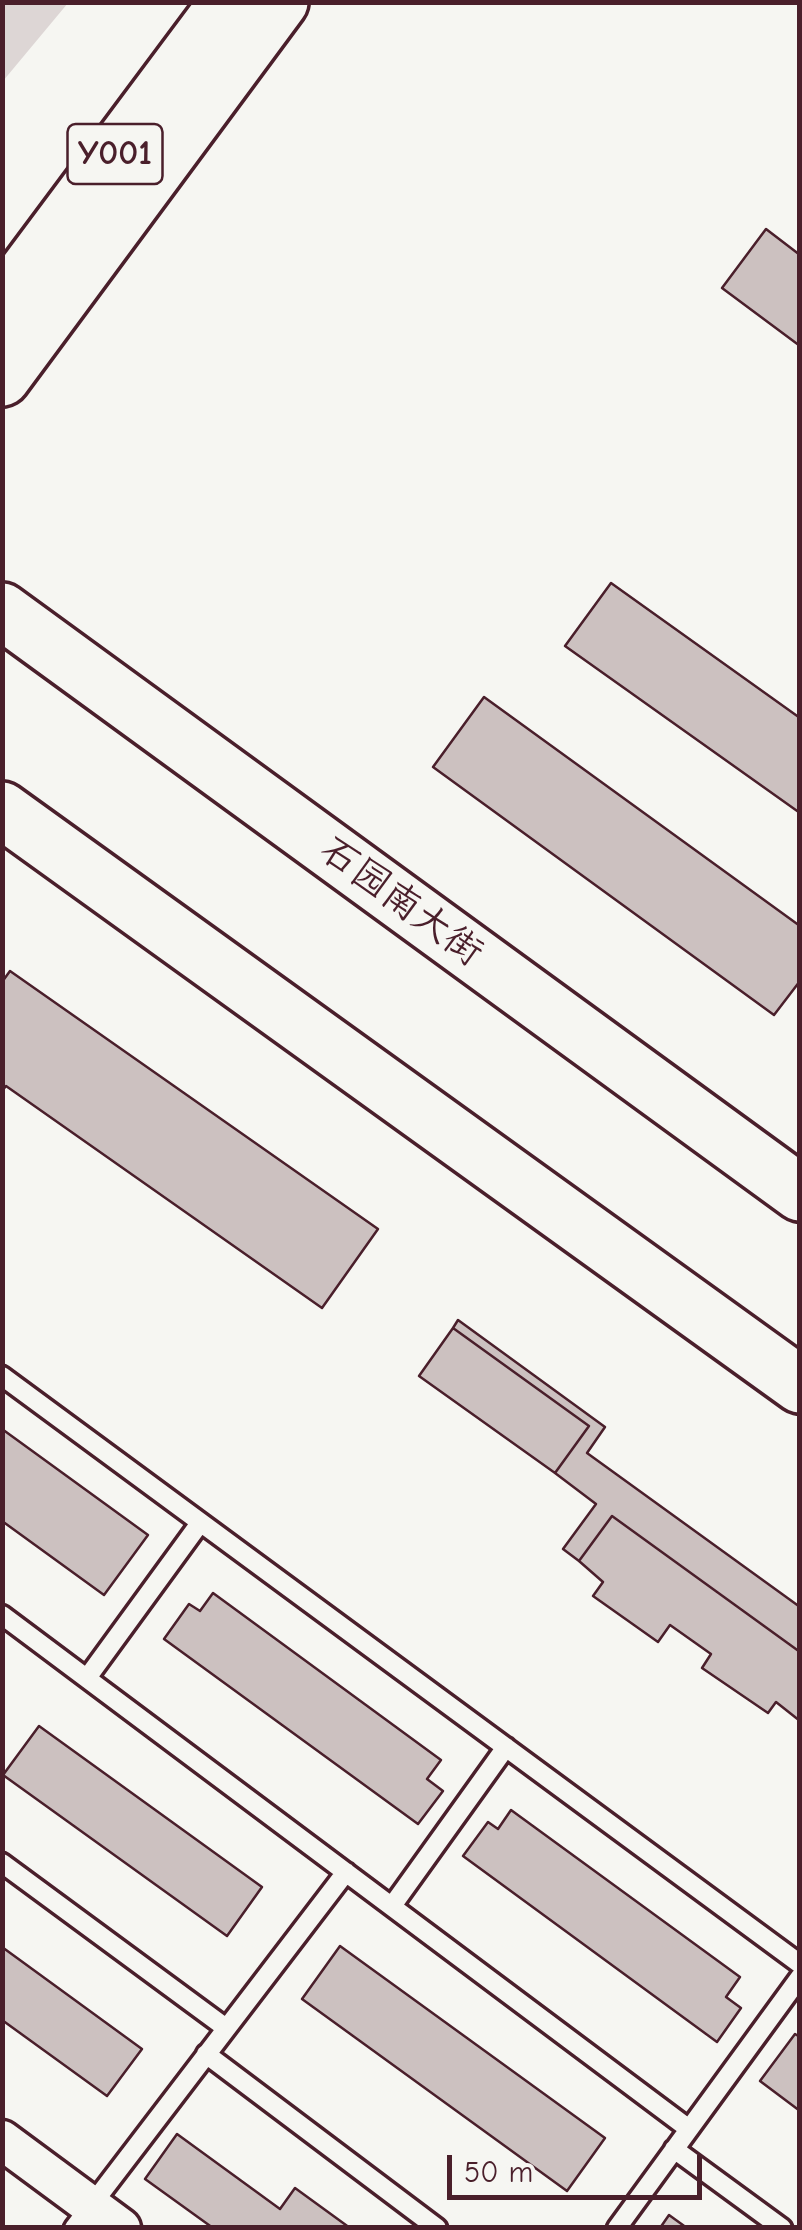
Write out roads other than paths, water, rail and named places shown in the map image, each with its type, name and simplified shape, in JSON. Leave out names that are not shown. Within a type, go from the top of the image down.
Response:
[{"type":"main road","name":"Y001","points":[[2,305],[228,2]]},
{"type":"main road","points":[[2,378],[280,2]]},
{"type":"main road","name":"石园南大街","points":[[2,611],[800,1193]]},
{"type":"main road","points":[[2,810],[800,1385]]},
{"type":"street","points":[[2,2140],[95,2220]]},
{"type":"lane","points":[[2,1376],[800,1964]]},
{"type":"lane","points":[[87,1678],[200,1523]]},
{"type":"lane","points":[[2,1615],[689,2128]]},
{"type":"lane","points":[[392,1906],[506,1747]]},
{"type":"lane","points":[[2,1863],[226,2028]]},
{"type":"lane","points":[[95,2220],[206,2054],[346,1872]]},
{"type":"lane","points":[[617,2228],[800,1976]]},
{"type":"lane","points":[[206,2054],[437,2228]]},
{"type":"lane","points":[[674,2149],[782,2228]]}]
